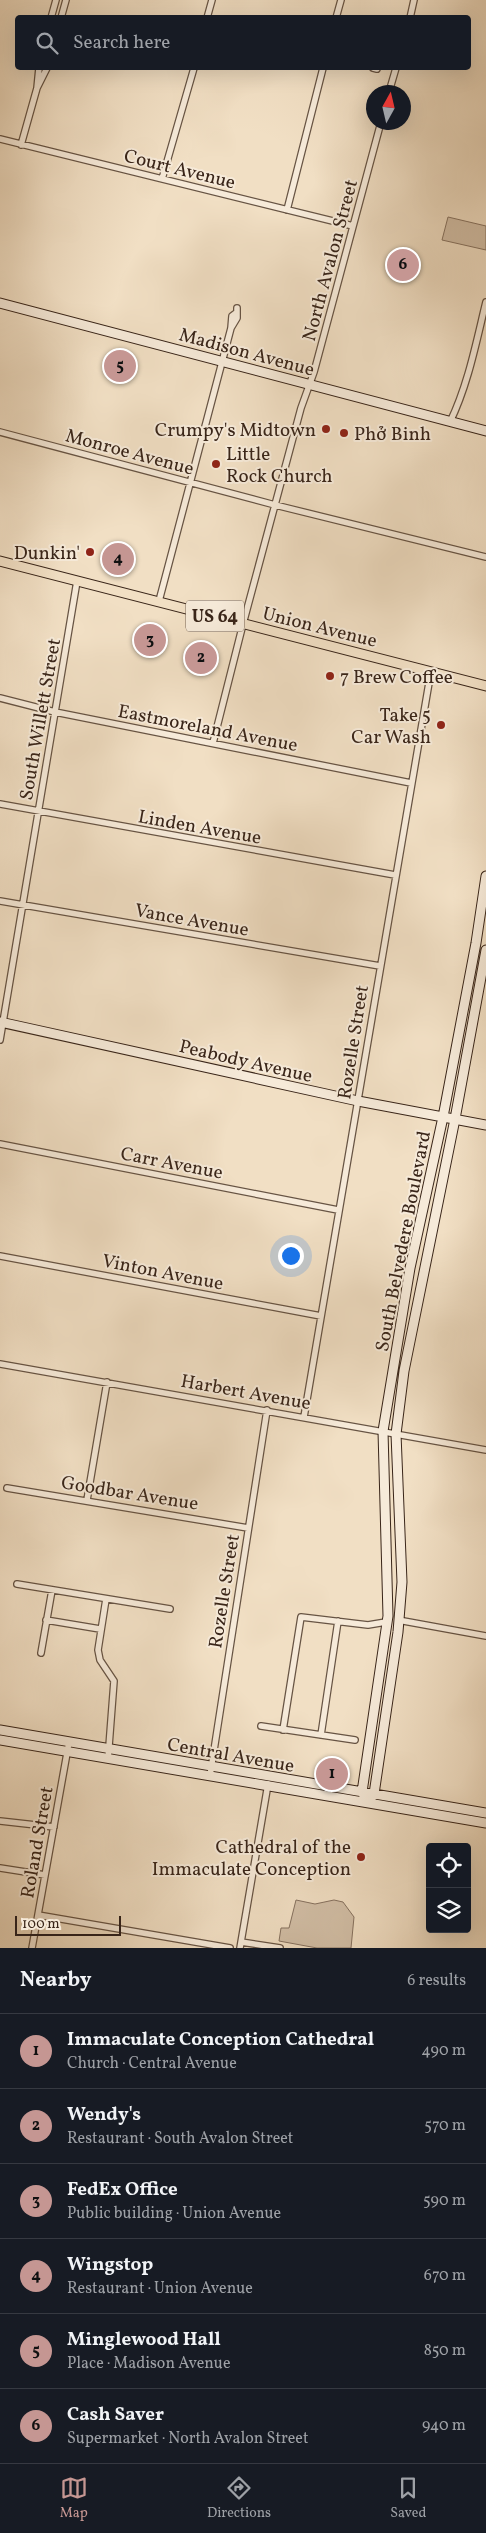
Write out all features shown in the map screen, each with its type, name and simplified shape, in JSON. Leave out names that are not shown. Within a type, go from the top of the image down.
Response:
[{"type":"main road","name":"Union Avenue","points":[[0,561],[486,686]]},
{"type":"street","points":[[52,15],[56,0]]},
{"type":"street","points":[[63,15],[66,0]]},
{"type":"street","points":[[208,15],[212,0]]},
{"type":"street","points":[[337,15],[340,0]]},
{"type":"street","points":[[411,15],[414,0]]},
{"type":"street","points":[[37,88],[38,70]]},
{"type":"street","points":[[21,145],[37,88],[46,70]]},
{"type":"street","points":[[162,179],[193,70]]},
{"type":"street","points":[[287,210],[322,70]]},
{"type":"street","points":[[391,85],[395,70]]},
{"type":"street","name":"North Avalon Street","points":[[213,743],[302,403],[310,384],[379,130]]},
{"type":"street","name":"Court Avenue","points":[[0,139],[353,226]]},
{"type":"street","points":[[450,422],[468,372],[486,302]]},
{"type":"street","name":"Madison Avenue","points":[[0,303],[486,431]]},
{"type":"street","points":[[159,601],[222,361],[237,318],[236,310]]},
{"type":"street","name":"Monroe Avenue","points":[[0,432],[275,505],[486,557]]},
{"type":"street","name":"South Willett Street","points":[[0,1040],[1,1022],[23,905],[77,581]]},
{"type":"street","name":"Rozelle Street","points":[[304,1417],[431,672]]},
{"type":"street","name":"Eastmoreland Avenue","points":[[0,698],[55,712],[411,783]]},
{"type":"street","name":"Linden Avenue","points":[[0,804],[38,813],[395,875]]},
{"type":"street","name":"South Belvedere Boulevard","points":[[362,1792],[387,1620],[383,1431],[410,1268],[443,1117],[476,943],[486,876]]},
{"type":"street","name":"Vance Avenue","points":[[0,901],[380,966]]},
{"type":"street","name":"South Belvedere Boulevard","points":[[368,1802],[374,1794],[402,1582],[396,1434],[404,1371],[455,1119],[486,950]]},
{"type":"street","name":"Peabody Avenue","points":[[1,1022],[358,1101],[486,1124]]},
{"type":"street","name":"Carr Avenue","points":[[0,1144],[338,1210]]},
{"type":"street","name":"Vinton Avenue","points":[[0,1256],[321,1316]]},
{"type":"street","points":[[410,1268],[424,1271]]},
{"type":"street","name":"Harbert Avenue","points":[[0,1364],[486,1450]]},
{"type":"street","points":[[87,1500],[107,1382]]},
{"type":"street","name":"Rozelle Street","points":[[210,1771],[268,1410]]},
{"type":"street","name":"Goodbar Avenue","points":[[7,1488],[248,1528]]},
{"type":"street","points":[[17,1584],[170,1608]]},
{"type":"street","points":[[41,1653],[52,1590]]},
{"type":"street","points":[[106,1599],[98,1650],[100,1660],[114,1681],[108,1758]]},
{"type":"street","points":[[283,1730],[301,1618],[368,1624],[387,1620],[392,1626],[398,1620],[486,1636]]},
{"type":"street","points":[[46,1620],[100,1628]]},
{"type":"street","points":[[322,1735],[338,1621]]},
{"type":"street","points":[[261,1726],[354,1740]]},
{"type":"street","name":"Central Avenue","points":[[0,1730],[109,1749],[210,1771]]},
{"type":"street","name":"Central Avenue","points":[[0,1740],[68,1752],[269,1781],[368,1802],[486,1823]]},
{"type":"street","name":"Roland Street","points":[[32,1948],[69,1742]]},
{"type":"street","points":[[269,1781],[241,1945],[280,1948]]},
{"type":"street","name":"Central Avenue","points":[[269,1781],[362,1792],[486,1814]]},
{"type":"street","points":[[362,1792],[368,1802]]},
{"type":"street","points":[[0,1821],[54,1827]]},
{"type":"street","points":[[0,1868],[45,1876]]},
{"type":"street","points":[[38,1915],[230,1948]]},
{"type":"shaded area","points":[[448,217],[486,226],[486,250],[442,240]]},
{"type":"shaded area","points":[[296,1900],[315,1904],[334,1900],[343,1902],[354,1917],[351,1948],[317,1948],[279,1941],[281,1928],[289,1928]]},
{"type":"place","name":"Cash Saver","points":[[403,265]]},
{"type":"place","name":"Minglewood Hall","points":[[120,366]]},
{"type":"place","name":"Crumpy's Midtown","points":[[326,429]]},
{"type":"place","name":"Phở Binh","points":[[344,433]]},
{"type":"place","name":"Little Rock Church","points":[[216,464]]},
{"type":"place","name":"Dunkin'","points":[[90,552]]},
{"type":"place","name":"Wingstop","points":[[118,559]]},
{"type":"place","name":"FedEx Office","points":[[150,640]]},
{"type":"place","name":"Wendy's","points":[[201,658]]},
{"type":"place","name":"7 Brew Coffee","points":[[330,676]]},
{"type":"place","name":"Take 5 Car Wash","points":[[441,725]]},
{"type":"place","name":"Immaculate Conception Cathedral","points":[[332,1774]]},
{"type":"place","name":"Cathedral of the Immaculate Conception","points":[[361,1857]]}]
